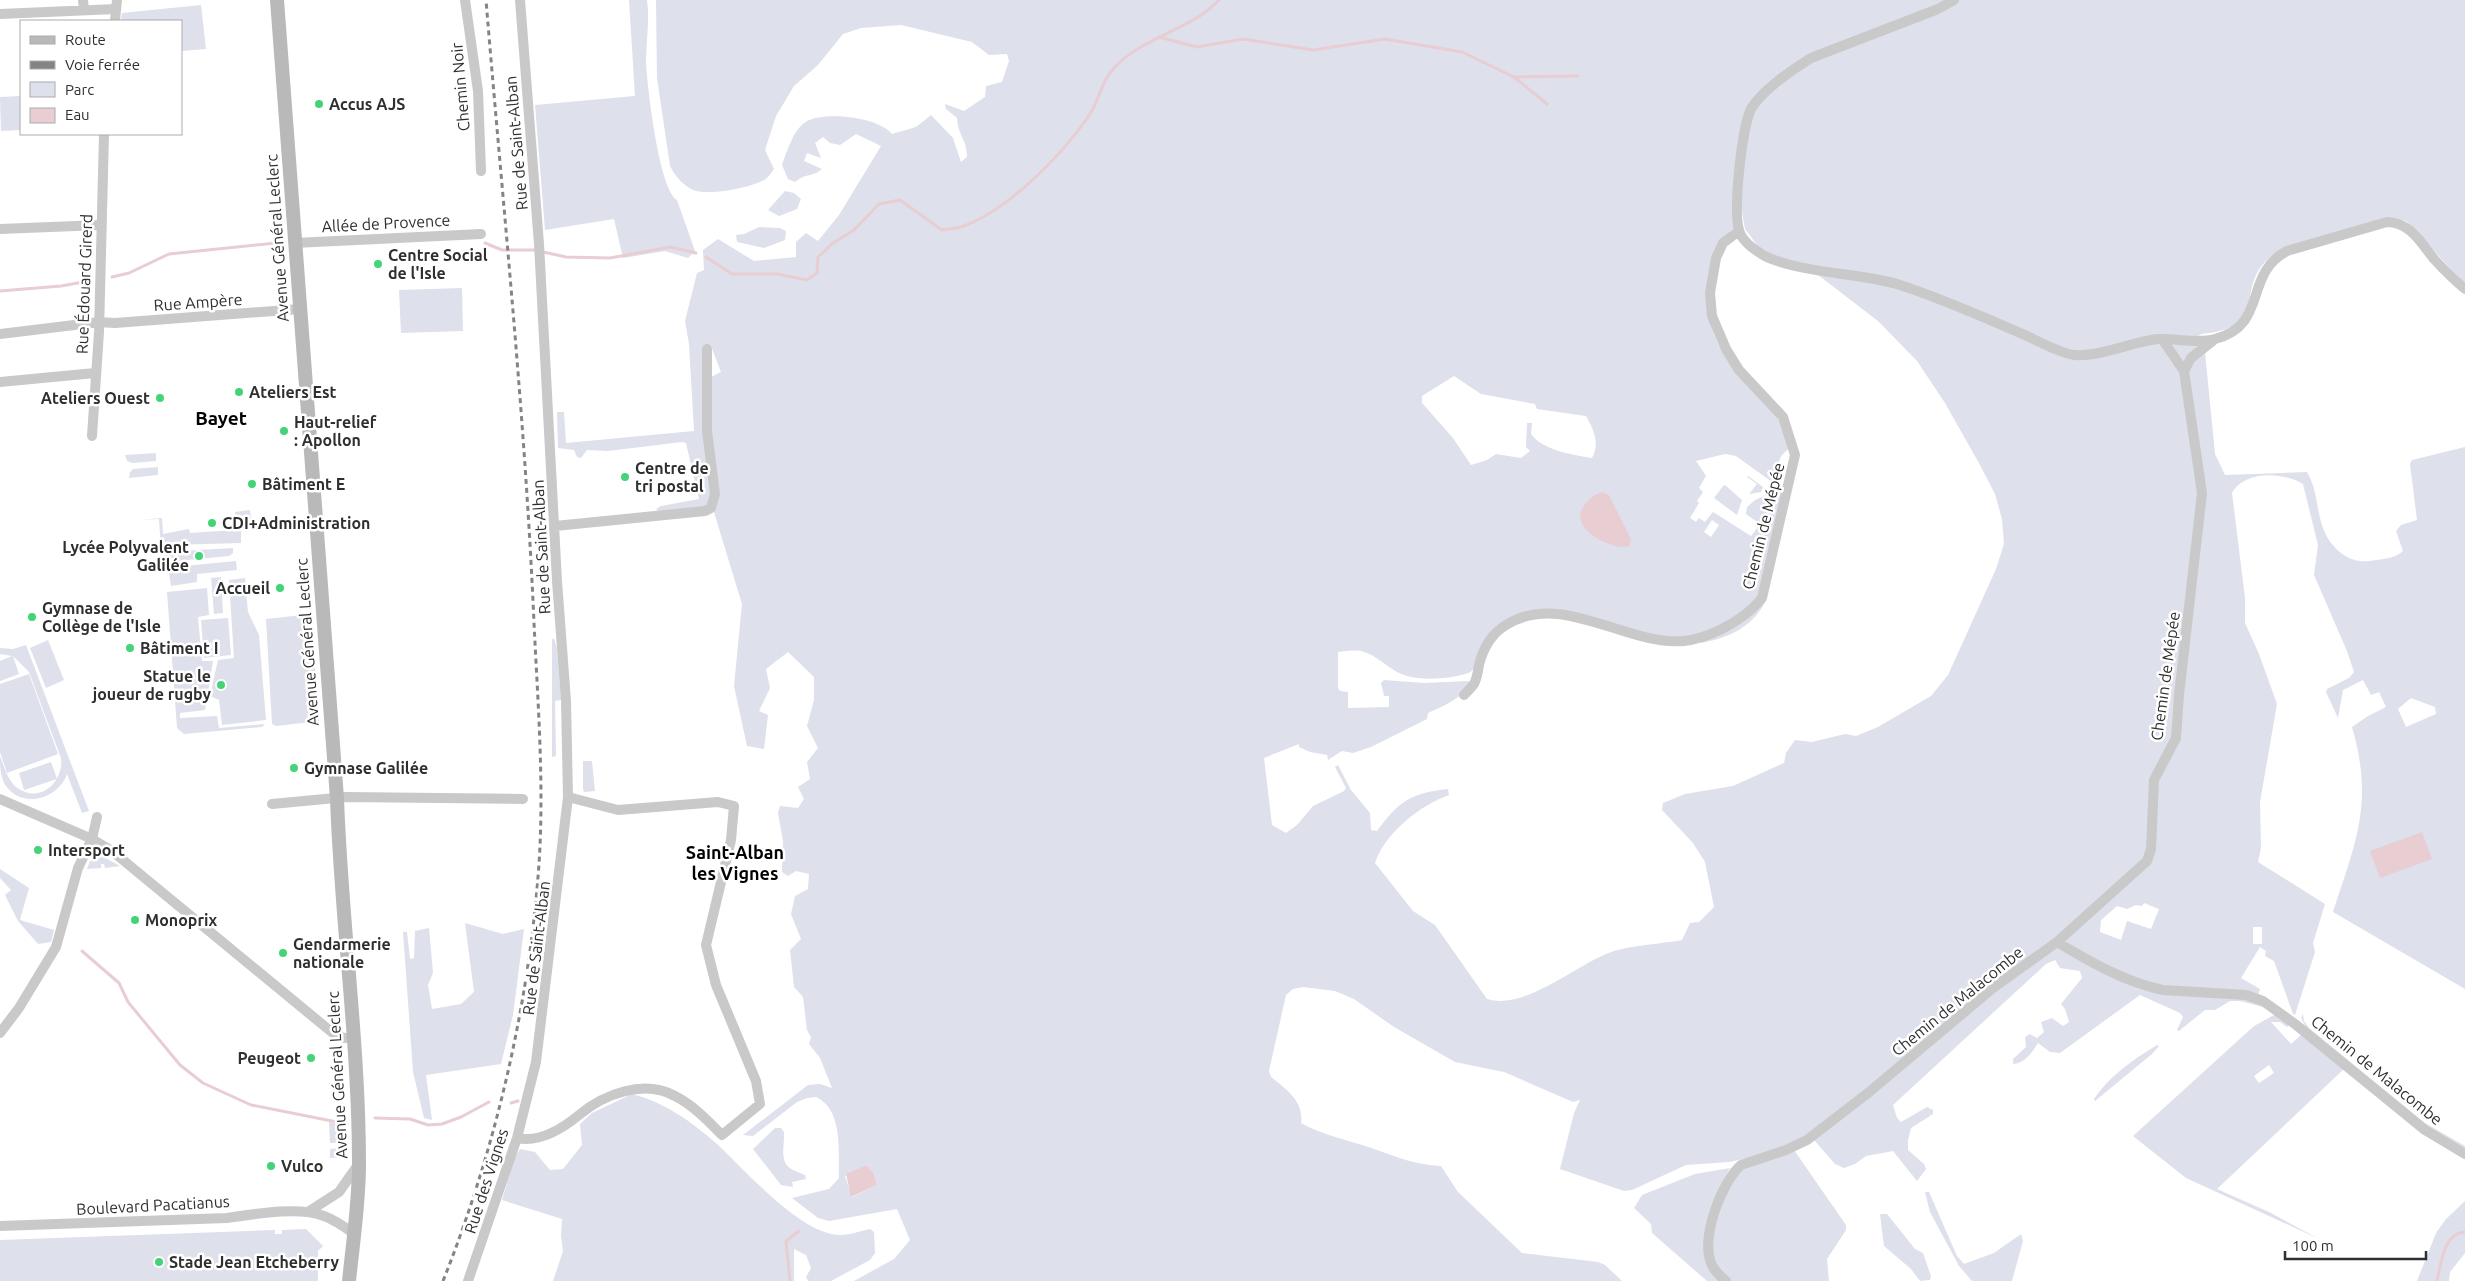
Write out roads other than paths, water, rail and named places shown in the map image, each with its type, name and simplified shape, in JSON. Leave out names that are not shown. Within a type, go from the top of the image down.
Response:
[{"type":"main road","name":"Avenue Général Leclerc","points":[[277,0],[336,798],[340,883],[354,1038],[359,1164],[350,1281]]},
{"type":"street","name":"Chemin Noir","points":[[465,0],[478,91],[481,171]]},
{"type":"street","name":"Rue de Saint-Alban","points":[[520,0],[540,244],[559,617],[566,701],[568,797],[546,986],[530,1090]]},
{"type":"street","points":[[1954,0],[1933,11],[1811,58],[1795,68],[1760,99],[1751,110],[1747,124],[1738,190],[1736,220],[1743,238],[1765,257],[1805,269],[1895,284],[1953,304],[2074,355],[2162,339],[2200,341],[2215,339]]},
{"type":"street","points":[[0,14],[83,5],[117,4],[115,20]]},
{"type":"street","name":"Rue Édouard Girerd","points":[[92,436],[104,135]]},
{"type":"street","points":[[2184,371],[2191,358],[2215,339],[2229,333],[2246,321],[2263,274],[2271,262],[2287,251],[2387,222],[2398,223],[2411,232],[2451,277],[2465,289]]},
{"type":"street","points":[[0,229],[101,224]]},
{"type":"street","name":"Chemin de Mépée","points":[[1464,695],[1474,684],[1487,644],[1499,630],[1519,618],[1537,614],[1561,614],[1644,637],[1685,641],[1711,634],[1727,626],[1749,612],[1762,598],[1795,455],[1783,417],[1739,370],[1726,348],[1712,316],[1710,293],[1716,258],[1723,243],[1739,231]]},
{"type":"street","name":"Allée de Provence","points":[[294,243],[480,234]]},
{"type":"street","name":"Rue Ampère","points":[[0,334],[98,322],[115,323],[300,309]]},
{"type":"street","name":"Chemin de Mépée","points":[[2057,942],[2143,867],[2152,849],[2154,780],[2176,738],[2178,695],[2202,493],[2184,371],[2162,339]]},
{"type":"street","points":[[555,526],[705,511],[711,508],[715,494],[707,431],[707,349]]},
{"type":"street","points":[[0,382],[95,373]]},
{"type":"street","points":[[517,1138],[534,1139],[545,1136],[570,1122],[592,1105],[618,1093],[646,1088],[658,1089],[677,1096],[722,1136],[760,1104],[756,1081],[712,972],[706,945],[731,840],[734,806],[718,802],[618,810],[568,797]]},
{"type":"street","points":[[272,804],[336,798],[523,799]]},
{"type":"street","points":[[0,799],[92,838],[124,860],[334,1034],[344,1038],[354,1038]]},
{"type":"street","points":[[0,1033],[19,1008],[56,947],[78,868],[92,838],[97,817]]},
{"type":"street","name":"Chemin de Malacombe","points":[[1726,1281],[1712,1267],[1708,1249],[1720,1198],[1735,1170],[1741,1165],[1786,1150],[1807,1140],[1993,988],[2057,942],[2096,965],[2150,987],[2163,990],[2246,995],[2263,1000],[2425,1130],[2465,1154]]},
{"type":"street","name":"Rue des Vignes","points":[[468,1281],[517,1138],[530,1090]]},
{"type":"street","points":[[308,1212],[339,1192],[359,1164]]},
{"type":"street","name":"Boulevard Pacatianus","points":[[0,1226],[227,1218],[254,1214],[308,1212],[325,1216],[354,1234]]},
{"type":"water","points":[[1602,492],[1609,495],[1631,539],[1630,546],[1614,545],[1596,538],[1583,525],[1580,517],[1582,509],[1590,499]]},
{"type":"water","points":[[2422,832],[2432,859],[2380,878],[2370,851]]},
{"type":"water","points":[[867,1165],[874,1174],[877,1185],[851,1197],[846,1174]]},
{"type":"waterway","points":[[706,257],[732,274],[777,274],[807,280],[817,273],[818,257],[833,243],[854,230],[879,204],[900,200],[942,230],[961,227],[981,218],[999,207],[1033,180],[1064,148],[1091,112],[1107,78],[1121,61],[1134,51],[1194,20],[1219,0]]},
{"type":"waterway","points":[[1159,37],[1197,47],[1243,39],[1313,50],[1385,39],[1462,52],[1514,77],[1578,76]]},
{"type":"waterway","points":[[1514,77],[1547,104]]},
{"type":"waterway","points":[[112,277],[129,273],[169,254],[276,243]]},
{"type":"waterway","points":[[485,243],[502,250],[534,250],[566,257],[610,258],[671,247],[696,253]]},
{"type":"waterway","points":[[0,291],[61,286],[89,281]]},
{"type":"waterway","points":[[82,951],[119,983],[128,1002],[180,1065],[203,1083],[251,1105],[347,1124]]},
{"type":"waterway","points":[[511,1103],[518,1101]]},
{"type":"waterway","points":[[375,1118],[410,1119],[428,1125],[442,1124],[461,1117],[489,1102]]},
{"type":"waterway","points":[[790,1281],[786,1241],[799,1231]]},
{"type":"waterway","points":[[2437,1281],[2444,1251],[2452,1238],[2465,1232]]},
{"type":"railway","points":[[443,1281],[478,1183],[506,1082],[526,980],[533,928],[540,845],[540,750],[530,545],[513,311],[486,0]]},
{"type":"place","name":"Accus AJS","points":[[319,104]]},
{"type":"place","name":"Centre Social de l'Isle","points":[[378,264]]},
{"type":"place","name":"Ateliers Est","points":[[239,392]]},
{"type":"place","name":"Ateliers Ouest","points":[[160,398]]},
{"type":"place","name":"Haut-relief : Apollon","points":[[284,431]]},
{"type":"place","name":"Centre de tri postal","points":[[625,477]]},
{"type":"place","name":"Bâtiment E","points":[[252,484]]},
{"type":"place","name":"CDI+Administration","points":[[212,523]]},
{"type":"place","name":"Lycée Polyvalent Galilée","points":[[199,556]]},
{"type":"place","name":"Accueil","points":[[280,588]]},
{"type":"place","name":"Gymnase de Collège de l'Isle","points":[[32,617]]},
{"type":"place","name":"Bâtiment I","points":[[130,648]]},
{"type":"place","name":"Statue le joueur de rugby","points":[[221,685]]},
{"type":"place","name":"Gymnase Galilée","points":[[294,768]]},
{"type":"place","name":"Intersport","points":[[38,850]]},
{"type":"place","name":"Monoprix","points":[[135,920]]},
{"type":"place","name":"Gendarmerie nationale","points":[[283,953]]},
{"type":"place","name":"Peugeot","points":[[311,1058]]},
{"type":"place","name":"Vulco","points":[[271,1166]]},
{"type":"place","name":"Stade Jean Etcheberry","points":[[159,1262]]},
{"type":"district","name":"Bayet","points":[[221,418]]},
{"type":"district","name":"Saint-Alban les Vignes","points":[[735,862]]}]
